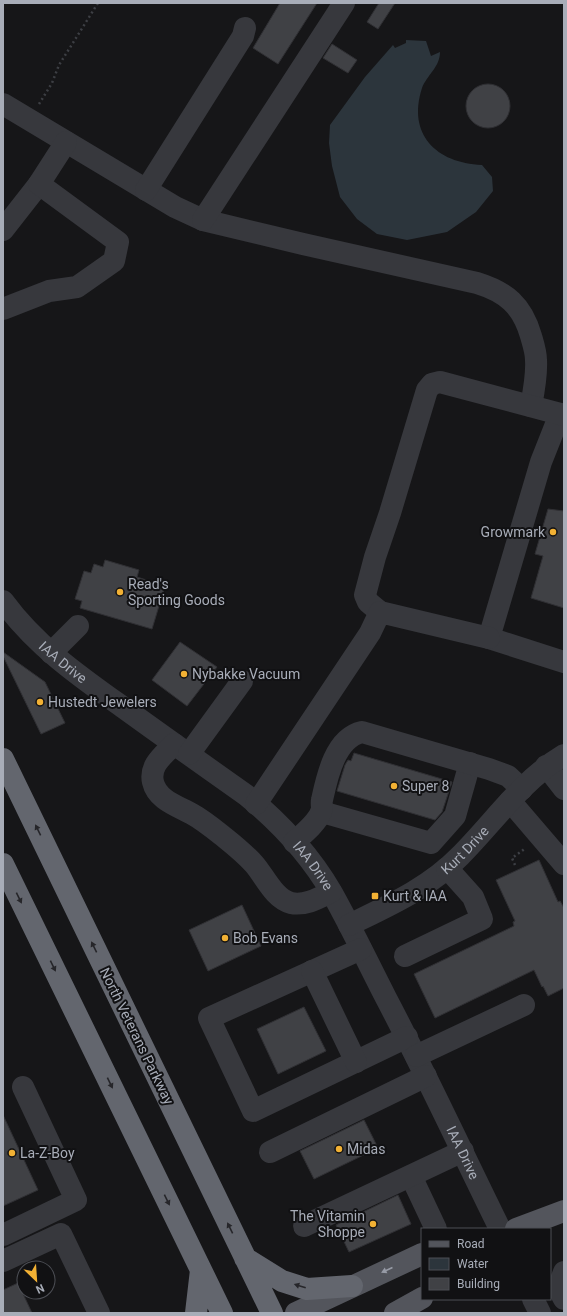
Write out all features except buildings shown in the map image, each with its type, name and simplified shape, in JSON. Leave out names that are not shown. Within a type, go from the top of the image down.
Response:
[{"type":"highway","name":"North Veterans Parkway","points":[[3,759],[272,1313]]},
{"type":"highway","points":[[3,864],[222,1313]]},
{"type":"highway","points":[[245,1258],[282,1281],[307,1289],[352,1286]]},
{"type":"highway","points":[[196,1313],[201,1270]]},
{"type":"main road","points":[[519,1228],[564,1211]]},
{"type":"main road","points":[[296,1313],[421,1254]]},
{"type":"main road","points":[[395,1313],[421,1299]]},
{"type":"street","points":[[203,220],[344,3]]},
{"type":"street","points":[[146,190],[243,36],[245,28]]},
{"type":"street","points":[[3,104],[174,207],[203,220],[476,283],[499,292],[510,299],[520,311],[528,326],[533,342],[536,359],[536,379],[531,406]]},
{"type":"street","points":[[3,230],[40,184],[66,142]]},
{"type":"street","points":[[3,308],[48,291],[76,287],[114,261],[118,242],[40,184]]},
{"type":"street","points":[[489,638],[541,462],[562,414],[440,382],[432,384],[427,390],[365,595],[368,602],[380,612],[489,638],[564,662]]},
{"type":"street","name":"IAA Drive","points":[[3,601],[31,634],[50,653],[256,804],[305,855],[331,892],[349,925],[412,1047],[500,1228]]},
{"type":"street","points":[[256,804],[370,633],[380,612]]},
{"type":"street","points":[[50,653],[78,626]]},
{"type":"street","points":[[242,681],[181,749],[154,765],[153,781],[157,791],[166,801],[193,815],[229,841],[255,864],[281,899],[290,903],[303,903],[316,900],[331,892]]},
{"type":"street","points":[[294,842],[312,826],[322,812],[322,802],[334,758],[340,748],[355,733],[362,732],[470,763],[508,776],[516,795],[540,836],[564,864]]},
{"type":"street","name":"Kurt Drive","points":[[349,925],[410,894],[428,883],[447,868],[516,795],[546,766],[564,755]]},
{"type":"street","points":[[322,812],[431,843],[455,816],[470,763]]},
{"type":"street","points":[[546,766],[564,789]]},
{"type":"street","points":[[405,956],[482,919],[473,897],[447,868]]},
{"type":"street","points":[[361,949],[209,1018],[253,1111],[356,1062],[412,1047],[524,1005]]},
{"type":"street","points":[[312,971],[356,1062]]},
{"type":"street","points":[[270,1152],[426,1076]]},
{"type":"street","points":[[3,1235],[76,1200],[23,1087]]},
{"type":"street","points":[[304,1226],[462,1151]]},
{"type":"street","points":[[411,1176],[436,1228]]},
{"type":"street","points":[[3,1261],[61,1234],[99,1313]]},
{"type":"street","points":[[564,1272],[558,1288],[564,1299]]},
{"type":"street","points":[[534,1300],[540,1313]]},
{"type":"path","points":[[36,123],[33,115],[52,83],[59,65],[98,3]]},
{"type":"path","points":[[515,865],[512,858],[540,836]]},
{"type":"water","points":[[406,40],[426,41],[431,56],[440,52],[436,67],[424,83],[418,104],[422,132],[429,143],[439,152],[451,159],[482,165],[492,177],[493,191],[476,212],[447,232],[407,240],[377,234],[357,219],[340,197],[332,166],[329,143],[330,125],[365,77],[393,45],[395,48],[406,43]]},
{"type":"place","name":"Growmark","points":[[553,532]]},
{"type":"place","name":"Read's Sporting Goods","points":[[120,592]]},
{"type":"place","name":"Nybakke Vacuum","points":[[184,674]]},
{"type":"place","name":"Hustedt Jewelers","points":[[40,702]]},
{"type":"place","name":"Super 8","points":[[394,786]]},
{"type":"place","name":"Kurt & IAA","points":[[375,896]]},
{"type":"place","name":"Bob Evans","points":[[225,938]]},
{"type":"place","name":"Midas","points":[[339,1149]]},
{"type":"place","name":"La-Z-Boy","points":[[12,1153]]},
{"type":"place","name":"The Vitamin Shoppe","points":[[373,1224]]}]
